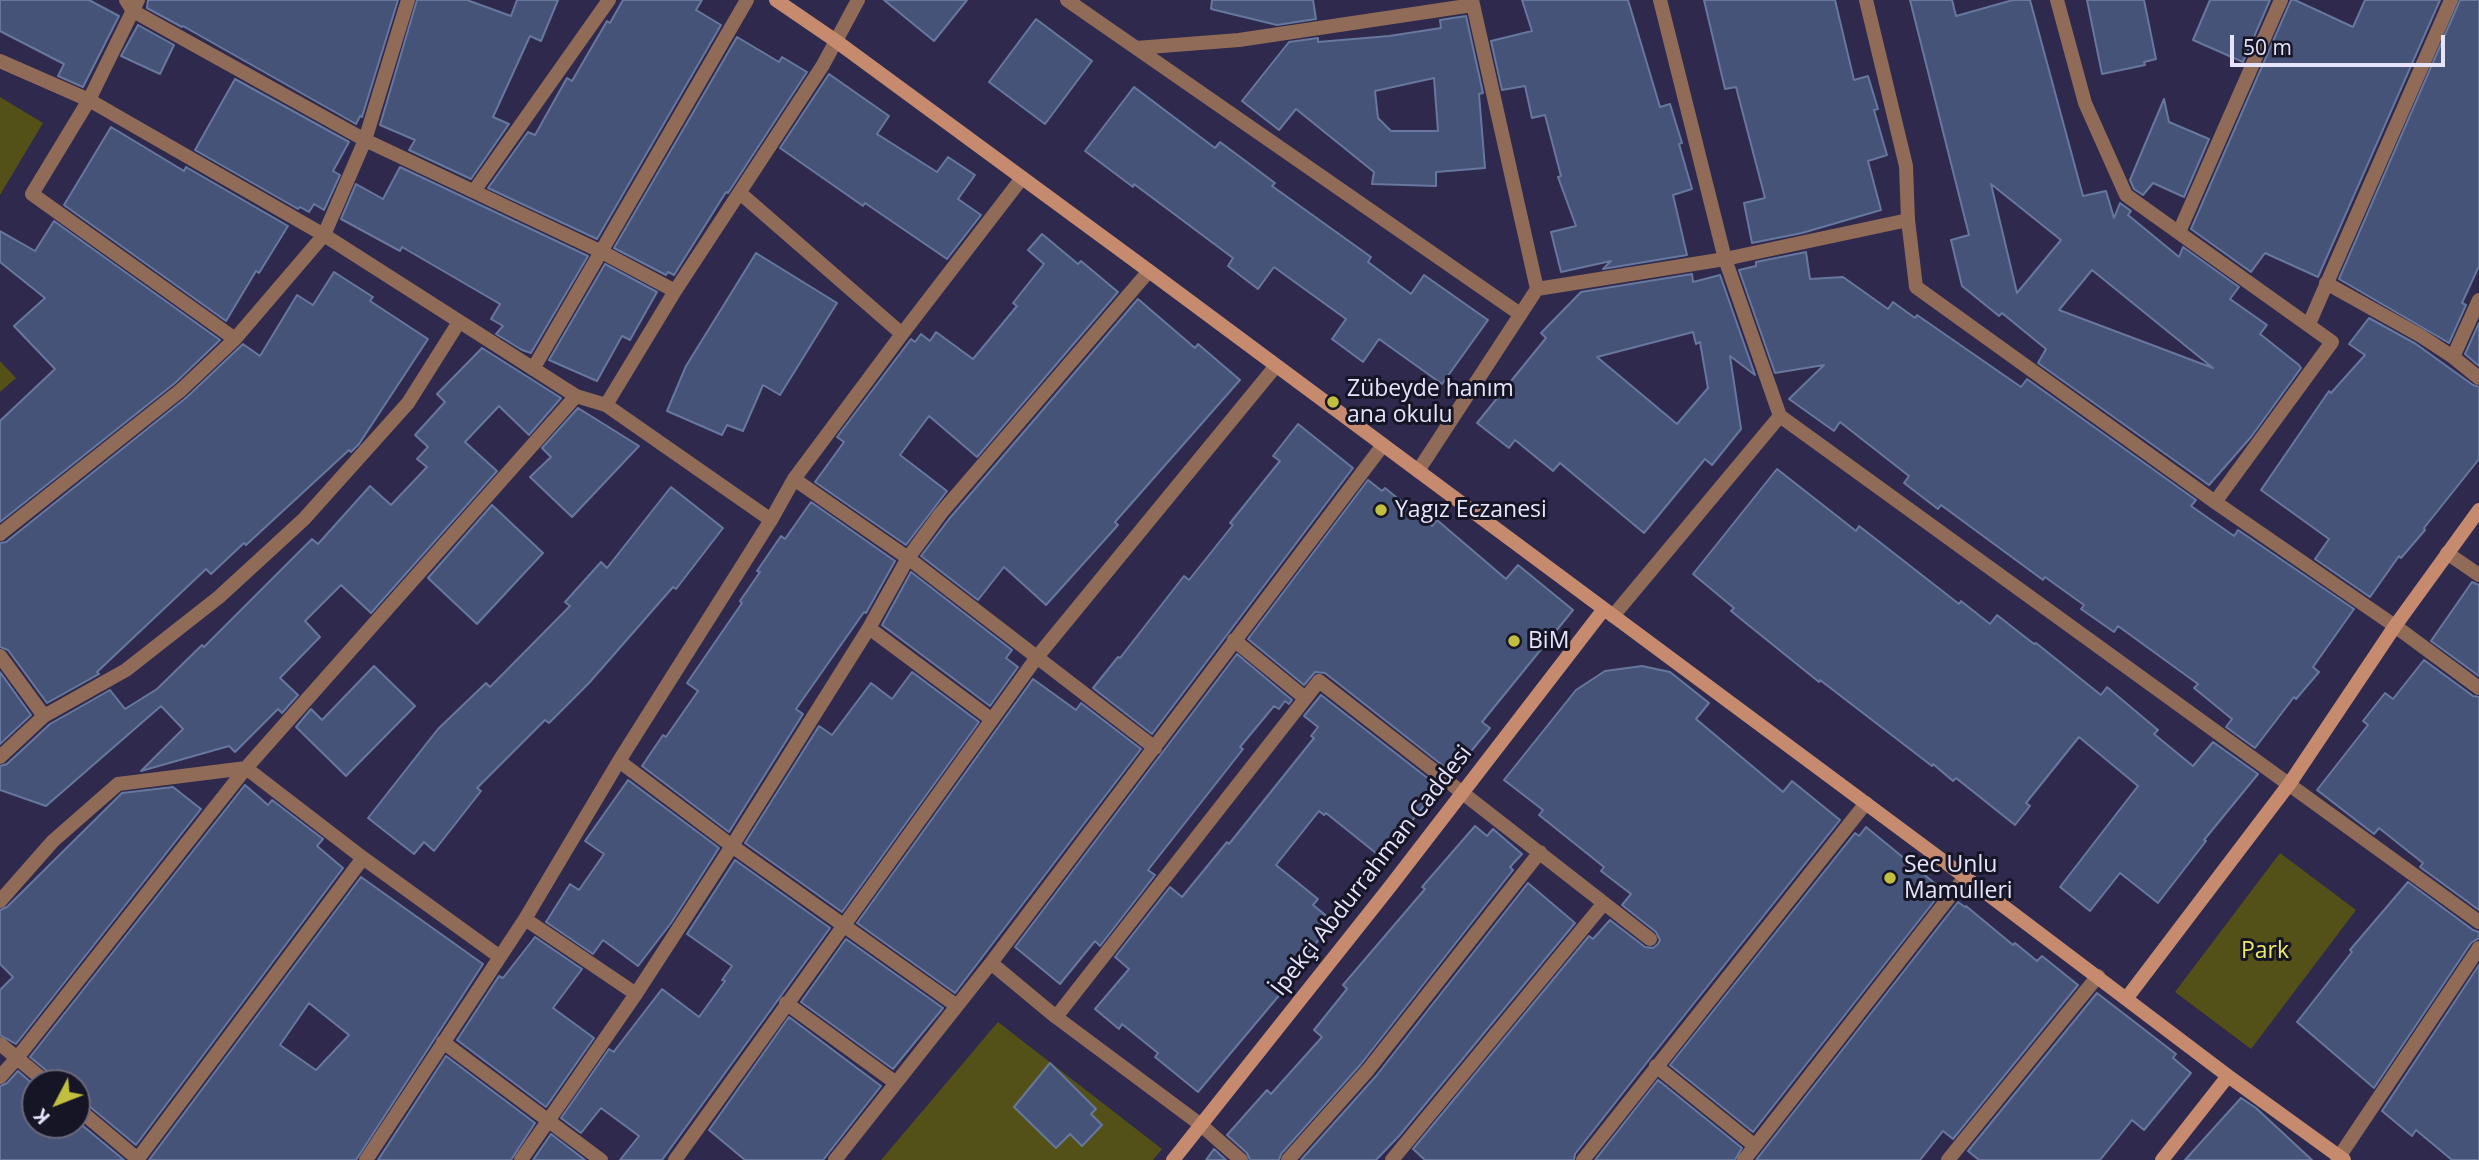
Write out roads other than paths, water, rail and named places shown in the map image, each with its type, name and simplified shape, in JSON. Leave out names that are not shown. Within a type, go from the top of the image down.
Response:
[{"type":"street","points":[[0,534],[181,390],[235,339],[324,235],[365,140],[408,0]]},
{"type":"street","points":[[474,191],[609,0]]},
{"type":"street","points":[[533,369],[747,0]]},
{"type":"street","points":[[776,0],[1149,271],[2340,1159],[2479,948]]},
{"type":"street","points":[[606,405],[675,291],[823,65],[858,0]]},
{"type":"street","points":[[1067,0],[1520,314]]},
{"type":"street","points":[[1660,0],[1725,259],[1780,416],[2479,922]]},
{"type":"street","points":[[1866,0],[1906,166],[1908,220],[1916,287],[2479,688]]},
{"type":"street","points":[[2057,0],[2085,103],[2126,195],[2332,342],[2215,502]]},
{"type":"street","points":[[2179,232],[2281,0]]},
{"type":"street","points":[[2309,324],[2451,0]]},
{"type":"street","points":[[1136,48],[1239,40],[1473,2],[1536,289],[1418,471]]},
{"type":"street","points":[[235,339],[32,194],[89,100],[132,4],[365,140],[602,253],[675,291]]},
{"type":"street","points":[[0,61],[89,100],[324,235],[576,396],[606,405],[771,520]]},
{"type":"street","points":[[366,1160],[525,919],[794,479],[1022,178]]},
{"type":"street","points":[[740,194],[902,334]]},
{"type":"street","points":[[1536,289],[1725,259],[1908,220]]},
{"type":"street","points":[[521,1160],[636,994],[732,846],[869,628],[908,558],[941,513],[1149,271]]},
{"type":"street","points":[[2326,283],[2421,336],[2479,378]]},
{"type":"street","points":[[2453,357],[2479,300]]},
{"type":"street","points":[[0,757],[44,716],[126,670],[219,597],[304,519],[408,404],[459,322]]},
{"type":"street","points":[[675,1160],[1037,657],[1275,367]]},
{"type":"street","points":[[0,1077],[18,1058],[246,768],[576,396]]},
{"type":"street","points":[[1609,613],[1780,416]]},
{"type":"street","points":[[835,1160],[991,963],[1383,445]]},
{"type":"street","points":[[794,479],[908,558],[1155,748]]},
{"type":"street","points":[[2126,999],[2290,783],[2395,626],[2479,510]]},
{"type":"street","points":[[2448,553],[2479,575]]},
{"type":"street","name":"İpekçi Abdurrahman Caddesi","points":[[1173,1160],[1609,613]]},
{"type":"street","points":[[869,628],[991,719]]},
{"type":"street","points":[[1234,640],[1305,698]]},
{"type":"street","points":[[0,656],[44,716]]},
{"type":"street","points":[[1056,1017],[1318,681],[1650,939]]},
{"type":"street","points":[[620,761],[732,846],[957,1006]]},
{"type":"street","points":[[0,901],[52,842],[118,784],[246,768],[363,859],[500,957]]},
{"type":"street","points":[[1583,1160],[1866,803]]},
{"type":"street","points":[[1288,1160],[1368,1070],[1540,852]]},
{"type":"street","points":[[91,1120],[138,1160],[363,859]]},
{"type":"street","points":[[1744,1160],[1965,877]]},
{"type":"street","points":[[1392,1160],[1604,903]]},
{"type":"street","points":[[525,919],[636,994]]},
{"type":"street","points":[[991,963],[1056,1017],[1201,1125],[1241,1160]]},
{"type":"street","points":[[1948,1160],[2098,976]]},
{"type":"street","points":[[786,1003],[896,1083]]},
{"type":"street","points":[[443,1042],[601,1160]]},
{"type":"street","points":[[0,1044],[31,1069]]},
{"type":"street","points":[[1656,1066],[1755,1146]]},
{"type":"street","points":[[2162,1160],[2228,1076]]},
{"type":"place","name":"Zübeyde hanım ana okulu","points":[[1333,402]]},
{"type":"place","name":"Yagız Eczanesi","points":[[1381,510]]},
{"type":"place","name":"BiM","points":[[1514,641]]},
{"type":"place","name":"Sec Unlu Mamulleri","points":[[1890,878]]},
{"type":"park label","name":"Park","points":[[2265,951]]}]
